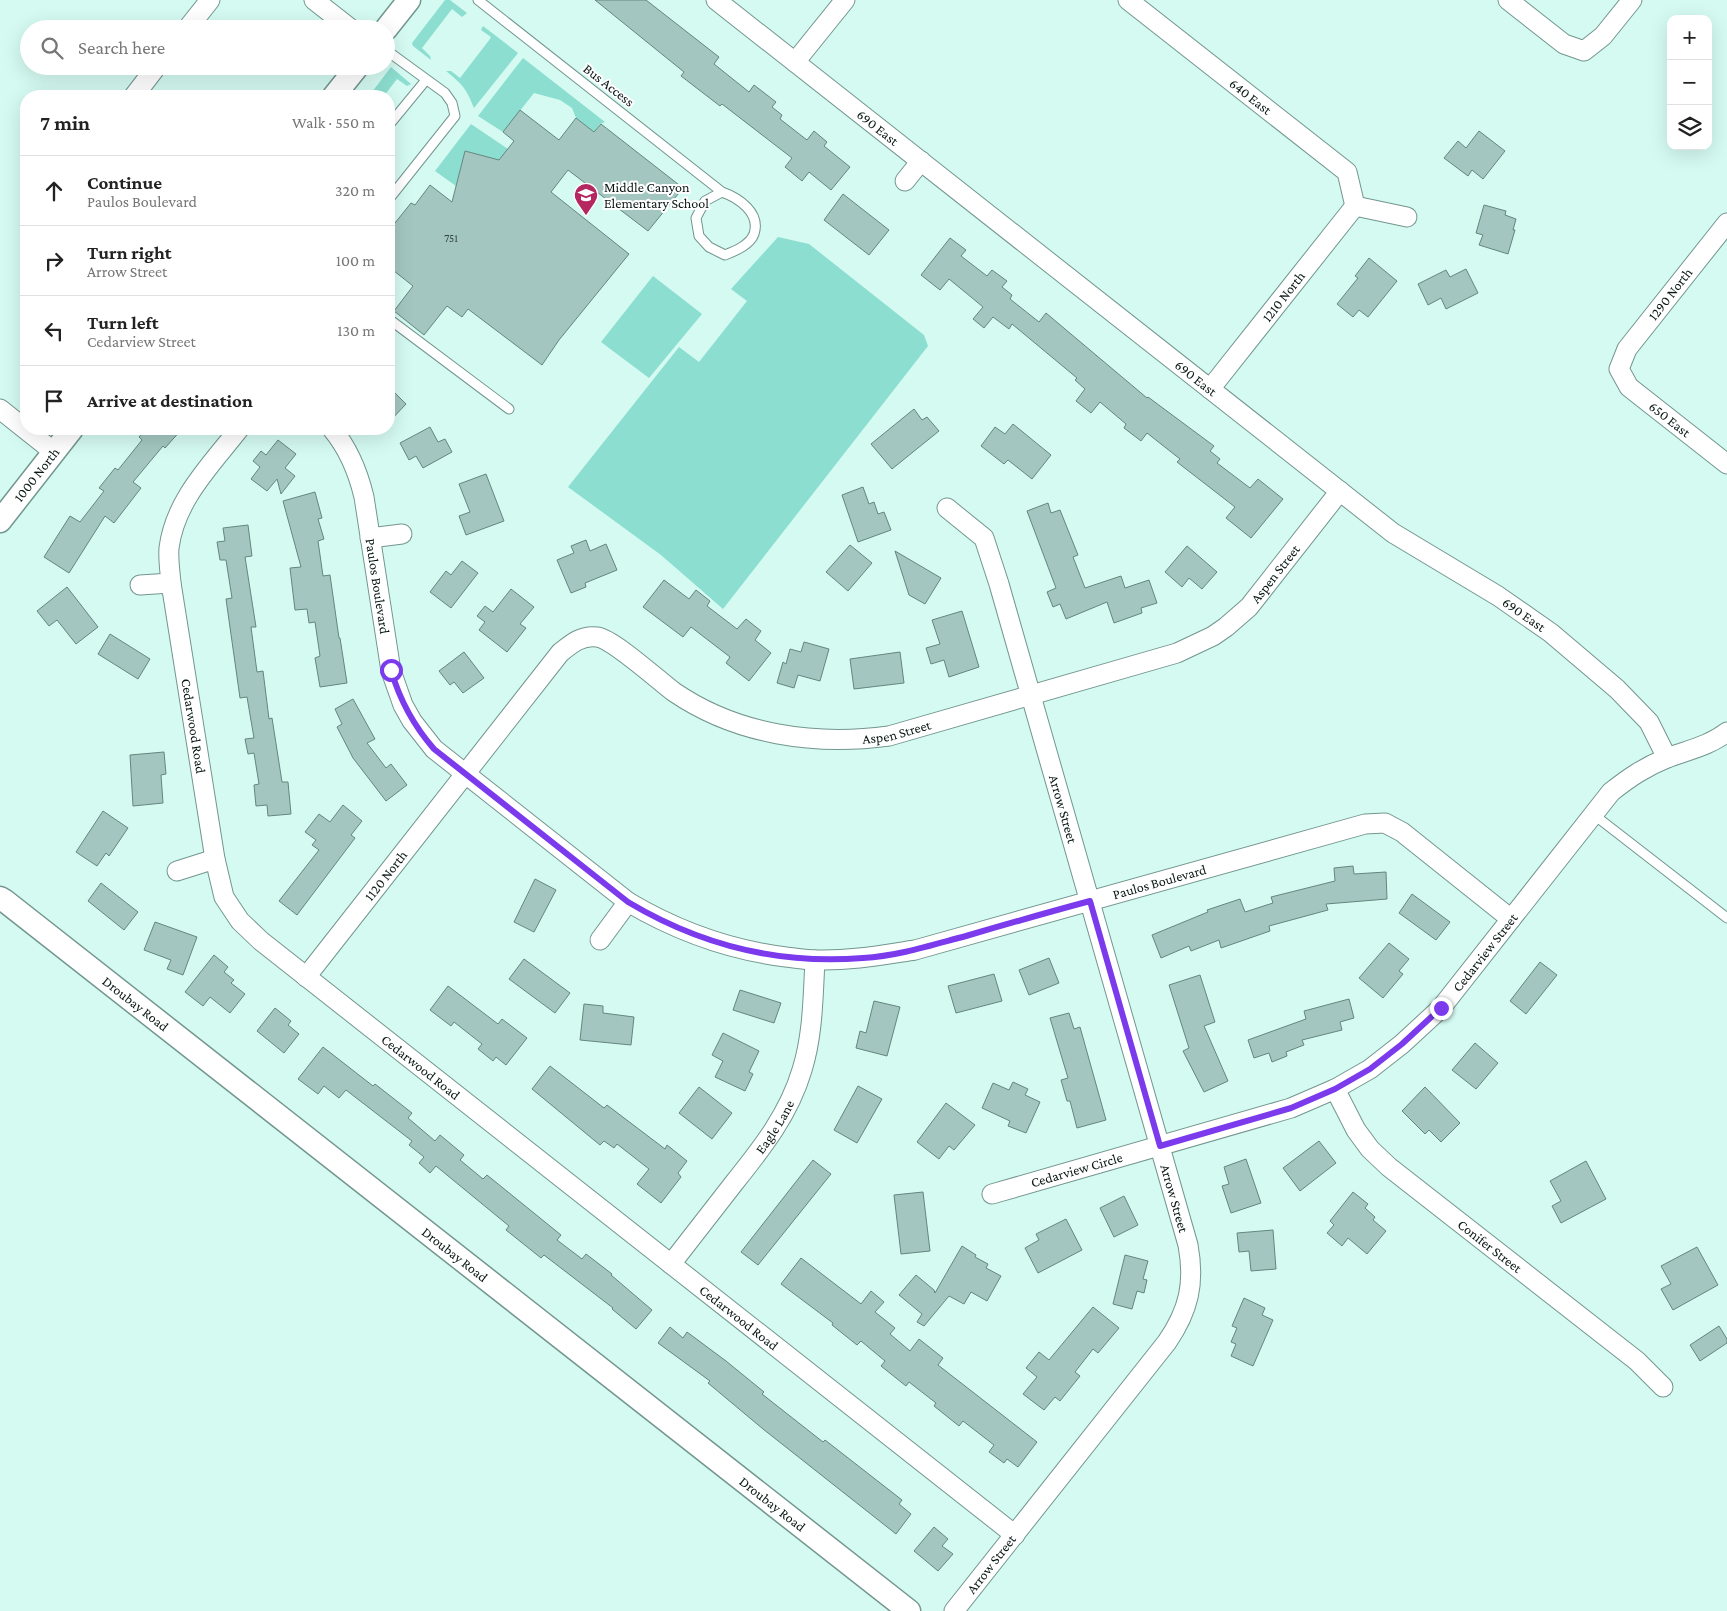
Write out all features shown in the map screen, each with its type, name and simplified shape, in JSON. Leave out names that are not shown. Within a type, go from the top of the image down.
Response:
[{"type":"street","points":[[194,20],[210,0]]},
{"type":"street","points":[[314,0],[340,20]]},
{"type":"street","points":[[393,20],[409,0]]},
{"type":"street","name":"690 East","points":[[716,0],[1340,492],[1393,532],[1498,596],[1551,632],[1617,689],[1649,722],[1667,758]]},
{"type":"street","points":[[795,62],[845,0]]},
{"type":"street","name":"640 East","points":[[1128,0],[1347,172],[1356,206]]},
{"type":"street","points":[[1508,0],[1564,44],[1584,51],[1603,36],[1632,0]]},
{"type":"street","points":[[139,90],[150,75]]},
{"type":"street","points":[[339,90],[351,75]]},
{"type":"street","points":[[905,181],[921,161]]},
{"type":"street","points":[[1356,206],[1408,217]]},
{"type":"street","name":"1210 North","points":[[1210,389],[1356,206]]},
{"type":"street","name":"1290 North","points":[[1619,369],[1627,349],[1727,222]]},
{"type":"street","name":"650 East","points":[[1619,369],[1629,387],[1727,464]]},
{"type":"street","points":[[0,408],[20,424]]},
{"type":"street","points":[[33,435],[54,452]]},
{"type":"street","name":"1000 North","points":[[0,521],[67,435]]},
{"type":"street","name":"Cedarwood Road","points":[[234,435],[190,491],[178,512],[168,549],[171,583],[214,859],[224,897],[240,922],[306,977],[1015,1535]]},
{"type":"street","name":"Paulos Boulevard","points":[[336,435],[345,447],[360,480],[387,653],[396,688],[412,721],[422,735],[434,749],[628,902],[656,919],[707,940],[761,954],[816,960],[864,958],[915,950],[1365,824],[1385,823],[1402,832],[1511,918]]},
{"type":"street","name":"Aspen Street","points":[[465,774],[560,653],[577,639],[597,637],[612,644],[674,692],[718,716],[749,727],[789,737],[839,741],[889,736],[1177,654],[1196,646],[1220,632],[1249,607],[1340,492]]},
{"type":"street","name":"Arrow Street","points":[[947,508],[984,538],[999,584],[1191,1258],[1191,1285],[1183,1314],[1167,1342],[954,1611]]},
{"type":"street","points":[[370,538],[402,534]]},
{"type":"street","points":[[140,586],[171,583]]},
{"type":"street","name":"Cedarview Street","points":[[1160,1146],[1291,1108],[1335,1089],[1370,1069],[1402,1044],[1441,1008],[1593,813],[1612,792],[1636,772],[1667,758],[1697,748],[1719,738],[1727,732]]},
{"type":"street","name":"1120 North","points":[[306,977],[465,774]]},
{"type":"street","points":[[177,871],[214,859]]},
{"type":"street","name":"Droubay Road","points":[[0,898],[909,1611]]},
{"type":"street","points":[[600,940],[628,902]]},
{"type":"street","name":"Eagle Lane","points":[[671,1264],[767,1141],[788,1107],[807,1051],[816,960]]},
{"type":"street","name":"Conifer Street","points":[[1335,1089],[1356,1130],[1370,1149],[1637,1361],[1663,1387]]},
{"type":"street","name":"Cedarview Circle","points":[[992,1194],[1160,1146]]},
{"type":"lane","name":"Bus Access","points":[[478,0],[722,192]]},
{"type":"lane","points":[[395,57],[446,93],[452,103],[455,116],[395,191]]},
{"type":"lane","points":[[395,118],[426,80]]},
{"type":"lane","points":[[722,192],[733,196],[752,212],[754,223],[754,235],[745,245],[725,254],[709,247],[699,236],[696,218],[705,201],[722,192]]},
{"type":"lane","points":[[395,323],[510,409]]},
{"type":"lane","points":[[1593,813],[1727,918]]},
{"type":"green space","points":[[445,0],[450,0],[467,13],[462,17],[452,9],[422,48],[430,56],[431,60],[413,46],[412,43]]},
{"type":"green space","points":[[483,26],[518,53],[474,108],[463,87],[446,71],[451,71],[460,78],[491,37],[481,30]]},
{"type":"green space","points":[[523,58],[605,122],[600,124],[594,132],[576,118],[572,108],[560,100],[534,93],[503,132],[478,116]]},
{"type":"green space","points":[[395,70],[411,84],[407,86],[397,79],[389,90],[374,90],[385,75],[395,75]]},
{"type":"green space","points":[[471,124],[508,149],[499,160],[465,151],[456,186],[435,171]]},
{"type":"green space","points":[[778,237],[809,244],[924,335],[928,346],[723,609],[661,555],[568,487],[679,347],[699,362],[747,301],[731,289]]},
{"type":"green space","points":[[653,276],[702,314],[649,378],[601,342]]},
{"type":"building","points":[[595,0],[646,0],[719,57],[714,64],[749,92],[754,85],[776,102],[772,107],[782,115],[780,119],[807,140],[814,131],[827,142],[824,146],[850,167],[831,190],[809,172],[802,181],[785,167],[792,158],[722,104],[720,106],[681,76],[684,72]]},
{"type":"building","points":[[520,110],[559,140],[576,118],[594,132],[601,124],[683,188],[648,231],[568,170],[551,192],[629,254],[559,340],[542,365],[468,309],[462,317],[447,306],[424,335],[395,312],[413,286],[395,272],[395,223],[411,203],[415,205],[430,185],[452,202],[465,151],[499,160],[514,141],[503,132]]},
{"type":"building","points":[[1479,131],[1505,151],[1483,179],[1472,170],[1468,176],[1444,158],[1458,141],[1466,148]]},
{"type":"building","points":[[843,194],[889,230],[869,255],[824,220]]},
{"type":"building","points":[[1484,205],[1506,211],[1505,215],[1516,219],[1508,254],[1479,245],[1483,235],[1476,233]]},
{"type":"building","points":[[950,238],[966,250],[961,256],[987,276],[992,270],[1007,281],[1002,287],[1012,295],[1010,299],[1039,322],[1046,313],[1147,398],[1214,446],[1210,451],[1220,459],[1217,463],[1250,488],[1258,479],[1283,499],[1251,538],[1226,518],[1235,507],[1177,462],[1180,459],[1147,433],[1141,441],[1124,428],[1126,424],[1100,402],[1091,413],[1076,401],[1085,389],[1075,380],[1077,378],[1012,324],[1009,329],[993,317],[984,328],[973,319],[983,307],[949,279],[940,290],[921,275]]},
{"type":"building","points":[[1369,258],[1397,281],[1368,317],[1359,310],[1353,317],[1337,304],[1358,278],[1355,276]]},
{"type":"building","points":[[1466,269],[1478,293],[1446,309],[1441,298],[1428,305],[1418,284],[1446,270],[1450,277]]},
{"type":"building","points":[[395,393],[406,404],[395,416]]},
{"type":"building","points":[[914,409],[922,420],[927,417],[939,431],[892,469],[871,444]]},
{"type":"building","points":[[1013,424],[1051,455],[1032,479],[1008,460],[1004,464],[981,446],[995,427],[1005,434]]},
{"type":"building","points":[[430,427],[438,442],[445,439],[452,452],[423,468],[416,456],[409,460],[400,443]]},
{"type":"building","points":[[141,435],[177,435],[165,448],[163,446],[133,482],[141,488],[114,523],[105,516],[69,573],[44,557],[70,516],[80,522],[104,491],[99,488],[115,468],[118,470],[142,440],[139,437]]},
{"type":"building","points":[[278,440],[296,454],[285,468],[295,476],[281,494],[277,479],[267,491],[251,479],[260,467],[253,461],[261,451],[266,455]]},
{"type":"building","points":[[486,474],[504,521],[466,535],[459,516],[470,512],[459,484]]},
{"type":"building","points":[[863,487],[869,504],[874,502],[878,514],[884,512],[891,530],[858,542],[842,495]]},
{"type":"building","points":[[315,492],[322,518],[318,519],[324,539],[318,541],[323,576],[330,575],[347,683],[320,687],[315,658],[320,656],[315,622],[309,623],[307,609],[295,610],[290,568],[301,567],[283,501]]},
{"type":"building","points":[[1048,503],[1051,513],[1060,510],[1078,555],[1073,557],[1085,588],[1121,576],[1125,588],[1149,580],[1157,603],[1141,608],[1142,613],[1114,623],[1107,602],[1066,619],[1060,604],[1053,607],[1047,592],[1056,588],[1027,511]]},
{"type":"building","points":[[248,525],[252,556],[245,557],[256,627],[251,627],[257,672],[263,671],[269,719],[272,718],[282,782],[288,782],[291,814],[268,816],[267,805],[256,806],[254,785],[259,784],[254,753],[248,754],[245,739],[254,738],[247,697],[240,698],[226,599],[232,598],[226,560],[220,560],[217,542],[225,541],[223,528]]},
{"type":"building","points":[[586,540],[590,551],[606,544],[617,570],[585,583],[586,587],[571,593],[557,560],[574,553],[571,546]]},
{"type":"building","points":[[850,545],[872,563],[848,591],[826,572]]},
{"type":"building","points":[[1187,546],[1217,572],[1202,589],[1189,578],[1182,587],[1165,572]]},
{"type":"building","points":[[895,551],[941,578],[925,604],[909,595]]},
{"type":"building","points":[[462,561],[478,573],[451,608],[430,592],[446,571],[451,575]]},
{"type":"building","points":[[664,580],[689,599],[696,590],[710,601],[707,606],[737,629],[746,619],[761,631],[755,640],[771,653],[749,681],[726,663],[730,657],[691,627],[683,637],[643,607]]},
{"type":"building","points":[[67,587],[98,627],[76,644],[57,620],[49,626],[37,611]]},
{"type":"building","points":[[511,589],[534,607],[520,624],[526,628],[507,652],[479,630],[485,622],[477,616],[485,606],[493,612]]},
{"type":"building","points":[[962,611],[979,667],[949,677],[944,660],[931,664],[926,648],[940,644],[932,620]]},
{"type":"building","points":[[110,634],[150,659],[138,679],[98,654]]},
{"type":"building","points":[[804,642],[829,649],[820,681],[798,675],[794,688],[777,683],[783,662],[786,664],[790,649],[801,652]]},
{"type":"building","points":[[464,652],[484,678],[463,693],[454,682],[450,685],[439,671]]},
{"type":"building","points":[[900,652],[904,683],[854,689],[850,659]]},
{"type":"building","points":[[353,699],[375,739],[367,743],[386,768],[391,764],[407,785],[386,801],[353,758],[337,727],[342,724],[335,709]]},
{"type":"building","points":[[164,752],[166,774],[161,775],[163,803],[133,806],[130,755]]},
{"type":"building","points":[[343,805],[362,821],[351,835],[355,838],[297,915],[279,901],[319,850],[312,845],[316,840],[305,832],[319,814],[330,822]]},
{"type":"building","points":[[103,811],[128,828],[109,856],[106,853],[97,866],[76,852]]},
{"type":"building","points":[[1353,866],[1354,874],[1386,872],[1387,899],[1326,904],[1328,910],[1269,926],[1270,931],[1221,948],[1219,940],[1191,951],[1189,946],[1161,958],[1152,935],[1208,912],[1207,910],[1240,899],[1245,912],[1273,903],[1271,897],[1335,881],[1334,868]]},
{"type":"building","points":[[535,879],[556,890],[534,932],[514,922]]},
{"type":"building","points":[[101,883],[138,912],[124,930],[88,901]]},
{"type":"building","points":[[1412,894],[1450,922],[1436,940],[1399,913]]},
{"type":"building","points":[[155,922],[197,937],[183,975],[167,969],[171,960],[144,950]]},
{"type":"building","points":[[1389,943],[1409,959],[1399,971],[1403,974],[1383,998],[1359,978]]},
{"type":"building","points":[[214,955],[228,967],[224,972],[234,980],[231,983],[245,994],[230,1013],[210,997],[203,1006],[185,992]]},
{"type":"building","points":[[1049,958],[1059,983],[1029,995],[1019,970]]},
{"type":"building","points":[[524,959],[570,993],[555,1013],[509,979]]},
{"type":"building","points":[[1540,962],[1557,975],[1526,1014],[1510,1001]]},
{"type":"building","points":[[994,974],[1002,1001],[956,1013],[948,986]]},
{"type":"building","points":[[1200,975],[1215,1022],[1204,1026],[1228,1081],[1204,1092],[1183,1051],[1189,1048],[1169,985]]},
{"type":"building","points":[[448,986],[498,1024],[502,1019],[527,1038],[506,1065],[496,1057],[493,1061],[478,1049],[482,1044],[454,1022],[451,1026],[430,1010]]},
{"type":"building","points":[[740,990],[781,1003],[774,1023],[733,1010]]},
{"type":"building","points":[[1349,999],[1354,1018],[1340,1022],[1342,1030],[1302,1040],[1304,1045],[1286,1052],[1287,1056],[1272,1062],[1269,1053],[1254,1058],[1248,1040],[1306,1019],[1304,1011]]},
{"type":"building","points":[[874,1001],[900,1007],[887,1056],[856,1048],[860,1031],[866,1033]]},
{"type":"building","points":[[584,1004],[603,1006],[603,1013],[634,1017],[631,1045],[580,1040]]},
{"type":"building","points":[[275,1008],[291,1021],[288,1025],[299,1034],[284,1053],[257,1031]]},
{"type":"building","points":[[1069,1013],[1074,1029],[1080,1027],[1106,1120],[1077,1128],[1070,1101],[1067,1101],[1061,1080],[1068,1078],[1050,1018]]},
{"type":"building","points":[[723,1033],[759,1051],[749,1072],[753,1074],[745,1091],[715,1077],[723,1061],[712,1055]]},
{"type":"building","points":[[1475,1043],[1498,1063],[1476,1089],[1452,1070]]},
{"type":"building","points":[[323,1047],[373,1086],[375,1084],[412,1113],[408,1118],[435,1141],[440,1135],[464,1155],[460,1160],[483,1179],[487,1175],[561,1235],[557,1240],[582,1259],[586,1254],[612,1274],[652,1310],[636,1329],[613,1308],[544,1255],[541,1258],[506,1230],[509,1226],[436,1166],[430,1173],[419,1163],[424,1157],[409,1145],[412,1141],[346,1090],[339,1098],[324,1086],[318,1094],[298,1079]]},
{"type":"building","points":[[550,1066],[604,1108],[607,1105],[665,1149],[667,1145],[687,1161],[678,1173],[681,1177],[661,1203],[637,1184],[649,1169],[617,1144],[614,1148],[604,1141],[600,1145],[532,1089]]},
{"type":"building","points":[[1013,1082],[1028,1089],[1025,1095],[1040,1102],[1026,1133],[1008,1126],[1010,1121],[982,1108],[993,1083],[1009,1090]]},
{"type":"building","points":[[858,1086],[882,1099],[857,1143],[834,1130]]},
{"type":"building","points":[[699,1087],[732,1113],[712,1139],[679,1113]]},
{"type":"building","points":[[1425,1087],[1460,1123],[1441,1142],[1429,1130],[1425,1134],[1402,1111]]},
{"type":"building","points":[[946,1103],[975,1125],[954,1150],[949,1146],[939,1159],[917,1142]]},
{"type":"building","points":[[1319,1141],[1336,1163],[1300,1191],[1283,1168]]},
{"type":"building","points":[[1246,1159],[1261,1203],[1231,1213],[1222,1186],[1229,1184],[1224,1167]]},
{"type":"building","points":[[813,1160],[831,1174],[758,1265],[741,1252]]},
{"type":"building","points":[[1586,1161],[1606,1199],[1561,1223],[1552,1206],[1561,1201],[1550,1181]]},
{"type":"building","points":[[923,1192],[930,1251],[901,1254],[894,1195]]},
{"type":"building","points":[[1353,1192],[1368,1204],[1365,1208],[1375,1217],[1373,1220],[1386,1231],[1367,1254],[1348,1238],[1342,1246],[1327,1233],[1334,1225],[1330,1221]]},
{"type":"building","points":[[1124,1196],[1138,1225],[1114,1237],[1100,1208]]},
{"type":"building","points":[[1066,1219],[1082,1250],[1038,1273],[1025,1248],[1039,1240],[1036,1234]]},
{"type":"building","points":[[1273,1230],[1276,1269],[1251,1271],[1249,1251],[1239,1252],[1237,1233]]},
{"type":"building","points":[[962,1246],[976,1255],[975,1257],[988,1264],[986,1268],[1001,1276],[987,1301],[971,1292],[964,1304],[949,1296],[924,1326],[917,1322],[922,1314],[899,1295],[916,1275],[935,1293]]},
{"type":"building","points":[[1697,1247],[1718,1285],[1673,1310],[1661,1289],[1671,1284],[1661,1266]]},
{"type":"building","points":[[1125,1255],[1148,1261],[1143,1279],[1147,1280],[1144,1293],[1137,1291],[1132,1309],[1113,1304]]},
{"type":"building","points":[[801,1258],[861,1304],[871,1291],[884,1302],[875,1312],[895,1328],[890,1334],[910,1351],[919,1339],[943,1358],[938,1365],[1037,1442],[1018,1467],[1007,1459],[1004,1463],[989,1452],[994,1445],[963,1421],[959,1426],[934,1406],[936,1403],[909,1382],[906,1386],[881,1366],[885,1361],[861,1341],[857,1345],[832,1325],[833,1323],[781,1284]]},
{"type":"building","points":[[1244,1298],[1265,1308],[1262,1315],[1273,1320],[1253,1366],[1231,1356],[1236,1344],[1231,1342],[1237,1328],[1232,1326]]},
{"type":"building","points":[[1093,1307],[1119,1328],[1098,1353],[1093,1349],[1075,1372],[1080,1376],[1060,1401],[1055,1397],[1044,1410],[1023,1394],[1037,1377],[1026,1368],[1039,1352],[1049,1360]]},
{"type":"building","points":[[1719,1326],[1727,1339],[1727,1343],[1700,1361],[1690,1345]]},
{"type":"building","points":[[670,1327],[683,1338],[687,1332],[726,1361],[764,1392],[762,1394],[902,1500],[899,1504],[911,1514],[896,1534],[763,1429],[708,1383],[710,1381],[658,1343]]},
{"type":"building","points":[[934,1527],[948,1539],[942,1546],[953,1554],[938,1571],[914,1551]]},
{"type":"place","name":"Middle Canyon Elementary School","points":[[586,216]]},
{"type":"route","points":[[391,670],[403,705],[412,721],[434,749],[628,902],[656,919],[707,940],[761,954],[816,960],[864,958],[915,950],[1090,901],[1160,1146],[1291,1108],[1335,1089],[1370,1069],[1402,1044],[1441,1008]]}]
